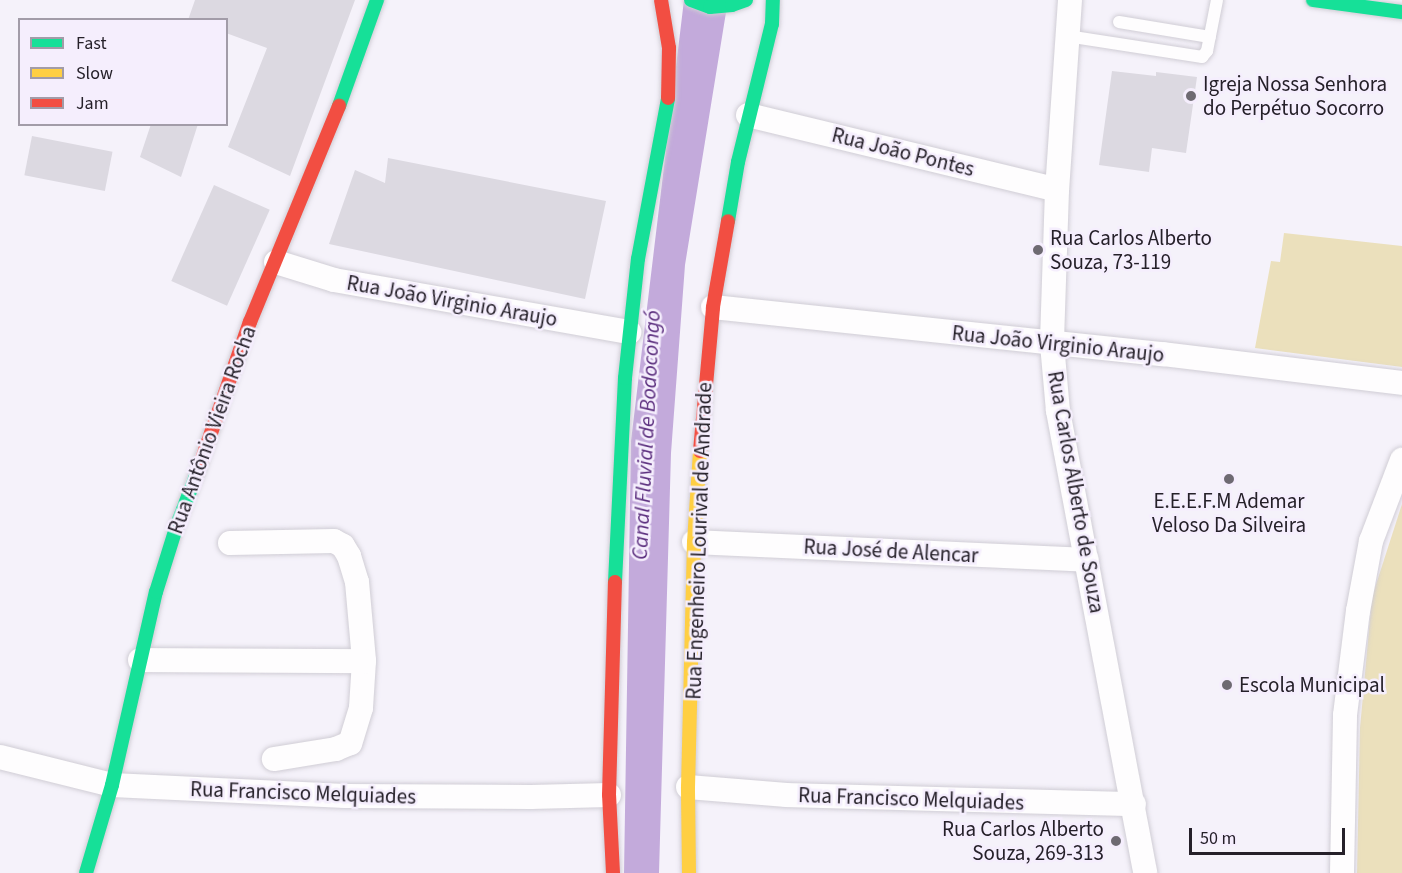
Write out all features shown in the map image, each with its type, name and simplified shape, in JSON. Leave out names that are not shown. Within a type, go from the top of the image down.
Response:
[{"type":"main road","name":"Rua Antônio Vieira Rocha","points":[[86,873],[112,785],[156,592],[177,525],[218,420],[250,322],[339,107],[377,0]]},
{"type":"main road","points":[[613,873],[609,795],[612,627],[629,332],[638,259],[669,94],[669,48],[661,0]]},
{"type":"main road","points":[[691,0],[710,7],[732,5],[746,0]]},
{"type":"main road","name":"Rua Engenheiro Lourival de Andrade","points":[[689,873],[688,787],[694,542],[713,307],[748,115],[772,24],[773,0]]},
{"type":"main road","points":[[1313,0],[1402,12]]},
{"type":"street","name":"Rua Carlos Alberto de Souza","points":[[1070,0],[1057,190],[1052,344],[1058,411],[1134,804],[1145,873]]},
{"type":"street","name":"Rua João Pontes","points":[[748,115],[1057,190]]},
{"type":"street","name":"Rua João Virginio Araujo","points":[[276,262],[334,280],[629,332]]},
{"type":"street","name":"Rua João Virginio Araujo","points":[[713,307],[1163,354],[1402,383]]},
{"type":"street","points":[[1342,873],[1345,715],[1358,611],[1371,541],[1402,460]]},
{"type":"street","points":[[230,543],[334,541],[343,546],[357,582],[364,662],[361,708],[350,742],[336,749],[274,759]]},
{"type":"street","name":"Rua José de Alencar","points":[[694,542],[1087,560]]},
{"type":"street","points":[[140,660],[364,662]]},
{"type":"street","name":"Rua Francisco Melquiades","points":[[0,757],[112,785],[345,796],[609,795]]},
{"type":"street","name":"Rua Francisco Melquiades","points":[[688,787],[787,795],[1134,804]]},
{"type":"lane","points":[[1067,36],[1202,57],[1210,37],[1217,0]]},
{"type":"lane","points":[[1119,22],[1210,37]]},
{"type":"shaded area","points":[[1284,233],[1402,246],[1402,367],[1255,348],[1271,261],[1280,262]]},
{"type":"shaded area","points":[[1402,504],[1402,873],[1357,873],[1360,728],[1372,597]]},
{"type":"water","name":"Canal Fluvial de Bodocongó","points":[[684,0],[728,0],[685,265],[671,453],[659,873],[624,873],[631,441]]},
{"type":"building","points":[[195,0],[355,0],[290,176],[228,147],[267,48],[228,34],[228,18],[189,18]]},
{"type":"building","points":[[1112,71],[1156,76],[1156,72],[1197,77],[1186,153],[1152,148],[1149,172],[1099,165]]},
{"type":"building","points":[[150,126],[197,126],[181,177],[140,157]]},
{"type":"building","points":[[32,136],[112,152],[105,191],[24,175]]},
{"type":"building","points":[[388,158],[606,201],[585,299],[329,244],[355,170],[385,183]]},
{"type":"building","points":[[214,185],[270,210],[227,306],[171,281]]},
{"type":"traffic: fast","points":[[339,106],[377,0]]},
{"type":"traffic: fast","points":[[691,0],[710,7],[732,5],[746,0]]},
{"type":"traffic: fast","points":[[728,221],[738,162],[772,24],[773,0]]},
{"type":"traffic: fast","points":[[1313,0],[1402,12]]},
{"type":"traffic: fast","points":[[615,582],[625,378],[638,259],[668,98]]},
{"type":"traffic: fast","points":[[86,873],[112,785],[156,592],[177,525],[197,473]]},
{"type":"traffic: slow","points":[[689,873],[688,787],[694,542],[700,451]]},
{"type":"traffic: jam","points":[[661,0],[669,48],[668,98]]},
{"type":"traffic: jam","points":[[197,473],[250,322],[339,106]]},
{"type":"traffic: jam","points":[[700,451],[713,307],[728,221]]},
{"type":"traffic: jam","points":[[613,873],[609,795],[615,582]]},
{"type":"place","name":"Igreja Nossa Senhora do Perpétuo Socorro","points":[[1191,96]]},
{"type":"place","name":"Rua Carlos Alberto Souza, 73-119","points":[[1038,250]]},
{"type":"place","name":"E.E.E.F.M Ademar Veloso Da Silveira","points":[[1229,479]]},
{"type":"place","name":"Escola Municipal","points":[[1227,685]]},
{"type":"place","name":"Rua Carlos Alberto Souza, 269-313","points":[[1116,841]]}]
